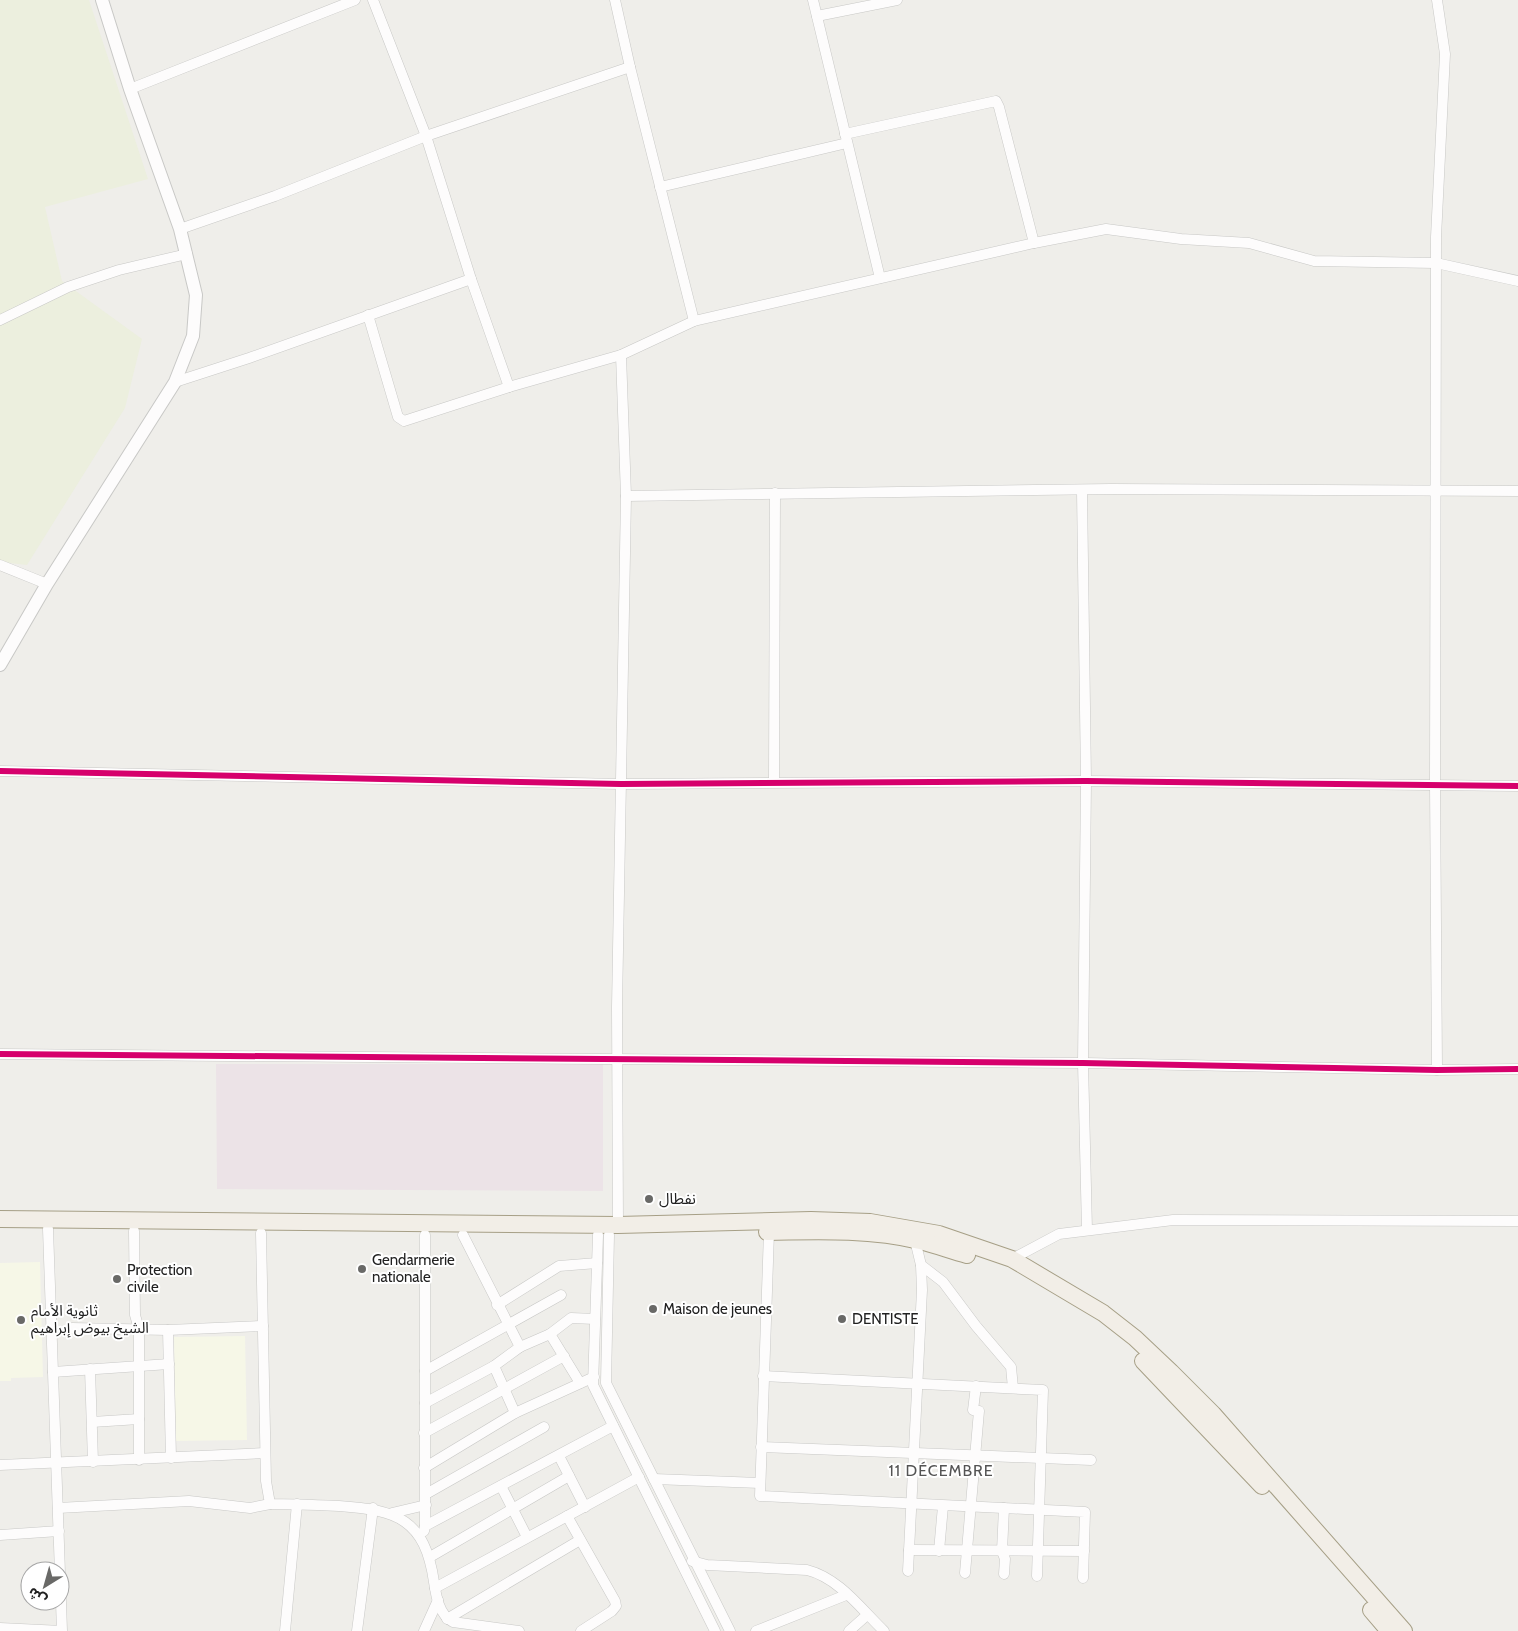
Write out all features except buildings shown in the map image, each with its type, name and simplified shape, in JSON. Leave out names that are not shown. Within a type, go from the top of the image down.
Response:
[{"type":"main road","points":[[0,1219],[608,1232],[811,1220],[870,1222],[938,1234],[989,1256],[1085,1312],[1167,1376]]},
{"type":"main road","points":[[0,1228],[425,1235],[835,1231],[916,1240],[989,1256],[1012,1259],[1103,1312],[1167,1376],[1404,1631]]},
{"type":"main road","points":[[1243,1457],[1389,1631]]},
{"type":"street","points":[[0,665],[47,584],[175,382],[193,336],[196,295],[187,254],[180,229],[130,89],[102,0]]},
{"type":"street","points":[[130,89],[355,0]]},
{"type":"street","points":[[373,0],[426,136],[471,279],[509,387]]},
{"type":"street","points":[[615,0],[694,321]]},
{"type":"street","points":[[813,0],[880,278]]},
{"type":"street","points":[[817,16],[897,0]]},
{"type":"street","points":[[1437,0],[1445,54],[1436,263],[1435,784],[1437,1070]]},
{"type":"street","points":[[180,229],[275,196],[426,136],[630,67]]},
{"type":"street","points":[[660,187],[996,101],[1034,243]]},
{"type":"street","points":[[368,314],[398,416],[404,421],[509,387],[621,354],[694,321],[1034,243],[1106,229],[1180,239],[1249,243],[1314,261],[1436,263],[1518,281]]},
{"type":"street","points":[[0,320],[76,284],[119,270],[187,254]]},
{"type":"street","points":[[175,382],[250,358],[368,314],[471,279]]},
{"type":"street","points":[[621,354],[626,496],[617,1059],[608,1232],[606,1383],[654,1479],[689,1561],[715,1631]]},
{"type":"street","points":[[1082,490],[1086,781],[1083,1063],[1087,1230]]},
{"type":"street","points":[[626,496],[1082,490],[1518,491]]},
{"type":"street","points":[[774,782],[775,493]]},
{"type":"street","points":[[0,565],[47,584]]},
{"type":"street","points":[[0,771],[621,784],[1086,781],[1518,786]]},
{"type":"street","points":[[0,1054],[1083,1063],[1437,1070],[1518,1069]]},
{"type":"street","points":[[1012,1259],[1059,1234],[1173,1220],[1518,1220]]},
{"type":"street","points":[[0,1628],[62,1631],[48,1229]]},
{"type":"street","points":[[134,1231],[135,1315],[139,1329],[139,1460]]},
{"type":"street","points":[[608,1232],[597,1263],[593,1385],[639,1477],[730,1631]]},
{"type":"street","points":[[769,1232],[760,1496],[1085,1512],[1084,1578]]},
{"type":"street","points":[[261,1233],[265,1453],[270,1504]]},
{"type":"street","points":[[422,1540],[426,1505],[424,1468],[425,1235]]},
{"type":"street","points":[[463,1235],[520,1347]]},
{"type":"street","points":[[908,1571],[922,1290],[921,1265],[916,1240]]},
{"type":"street","points":[[497,1305],[559,1266],[597,1263]]},
{"type":"street","points":[[921,1265],[943,1282],[976,1326],[1011,1367],[1013,1388]]},
{"type":"street","points":[[425,1370],[508,1326],[561,1295]]},
{"type":"street","points":[[424,1403],[494,1366],[520,1347],[550,1334],[570,1318],[595,1319]]},
{"type":"street","points":[[72,1328],[168,1330],[263,1326]]},
{"type":"street","points":[[168,1330],[171,1458]]},
{"type":"street","points":[[550,1334],[580,1383]]},
{"type":"street","points":[[424,1434],[564,1356]]},
{"type":"street","points":[[53,1372],[169,1364]]},
{"type":"street","points":[[494,1366],[515,1414]]},
{"type":"street","points":[[90,1369],[93,1462]]},
{"type":"street","points":[[763,1376],[1042,1390],[1037,1576]]},
{"type":"street","points":[[424,1468],[515,1414],[594,1377]]},
{"type":"street","points":[[965,1573],[979,1411],[973,1410],[976,1386]]},
{"type":"street","points":[[92,1422],[139,1419]]},
{"type":"street","points":[[425,1526],[614,1426]]},
{"type":"street","points":[[426,1494],[544,1427]]},
{"type":"street","points":[[761,1447],[1091,1460]]},
{"type":"street","points":[[0,1465],[56,1464],[265,1453]]},
{"type":"street","points":[[559,1456],[585,1506]]},
{"type":"street","points":[[430,1557],[569,1476]]},
{"type":"street","points":[[435,1588],[639,1477]]},
{"type":"street","points":[[654,1479],[760,1483]]},
{"type":"street","points":[[501,1486],[527,1537]]},
{"type":"street","points":[[58,1508],[189,1501],[250,1508],[270,1504],[372,1508],[392,1513],[411,1527],[422,1540],[430,1557],[438,1600],[447,1619],[453,1622],[519,1631]]},
{"type":"street","points":[[284,1631],[297,1504]]},
{"type":"street","points":[[392,1513],[426,1505]]},
{"type":"street","points":[[939,1551],[943,1506]]},
{"type":"street","points":[[357,1631],[372,1508]]},
{"type":"street","points":[[1004,1508],[1002,1551],[1005,1559],[1004,1574]]},
{"type":"street","points":[[567,1516],[615,1601],[616,1606],[612,1611],[581,1631]]},
{"type":"street","points":[[0,1535],[58,1531]]},
{"type":"street","points":[[447,1619],[580,1540]]},
{"type":"street","points":[[909,1550],[1084,1551]]},
{"type":"street","points":[[689,1561],[707,1565],[807,1570],[821,1573],[884,1631]]},
{"type":"street","points":[[756,1631],[846,1594]]},
{"type":"street","points":[[424,1631],[438,1600]]},
{"type":"street","points":[[849,1631],[867,1615]]},
{"type":"shaded area","points":[[0,0],[89,0],[148,179],[45,207],[62,281],[142,339],[125,408],[27,565],[0,562]]},
{"type":"shaded area","points":[[216,1064],[603,1064],[603,1191],[217,1189]]},
{"type":"shaded area","name":"ثانوية الأمام الشيخ بيوض إبراهيم","points":[[40,1262],[43,1377],[11,1378],[11,1381],[0,1381],[0,1263]]},
{"type":"shaded area","points":[[245,1336],[247,1440],[176,1441],[174,1337]]},
{"type":"cycle path","points":[[0,771],[621,784],[1086,781],[1518,786]]},
{"type":"cycle path","points":[[0,1054],[1083,1063],[1437,1070],[1518,1069]]},
{"type":"place","name":"نفطال","points":[[649,1199]]},
{"type":"place","name":"Gendarmerie nationale","points":[[362,1269]]},
{"type":"place","name":"Protection civile","points":[[117,1279]]},
{"type":"place","name":"Maison de jeunes","points":[[653,1309]]},
{"type":"place","name":"DENTISTE","points":[[842,1319]]},
{"type":"place","name":"ثانوية الأمام الشيخ بيوض إبراهيم","points":[[21,1320]]},
{"type":"district","name":"11 DÉCEMBRE","points":[[941,1470]]}]
